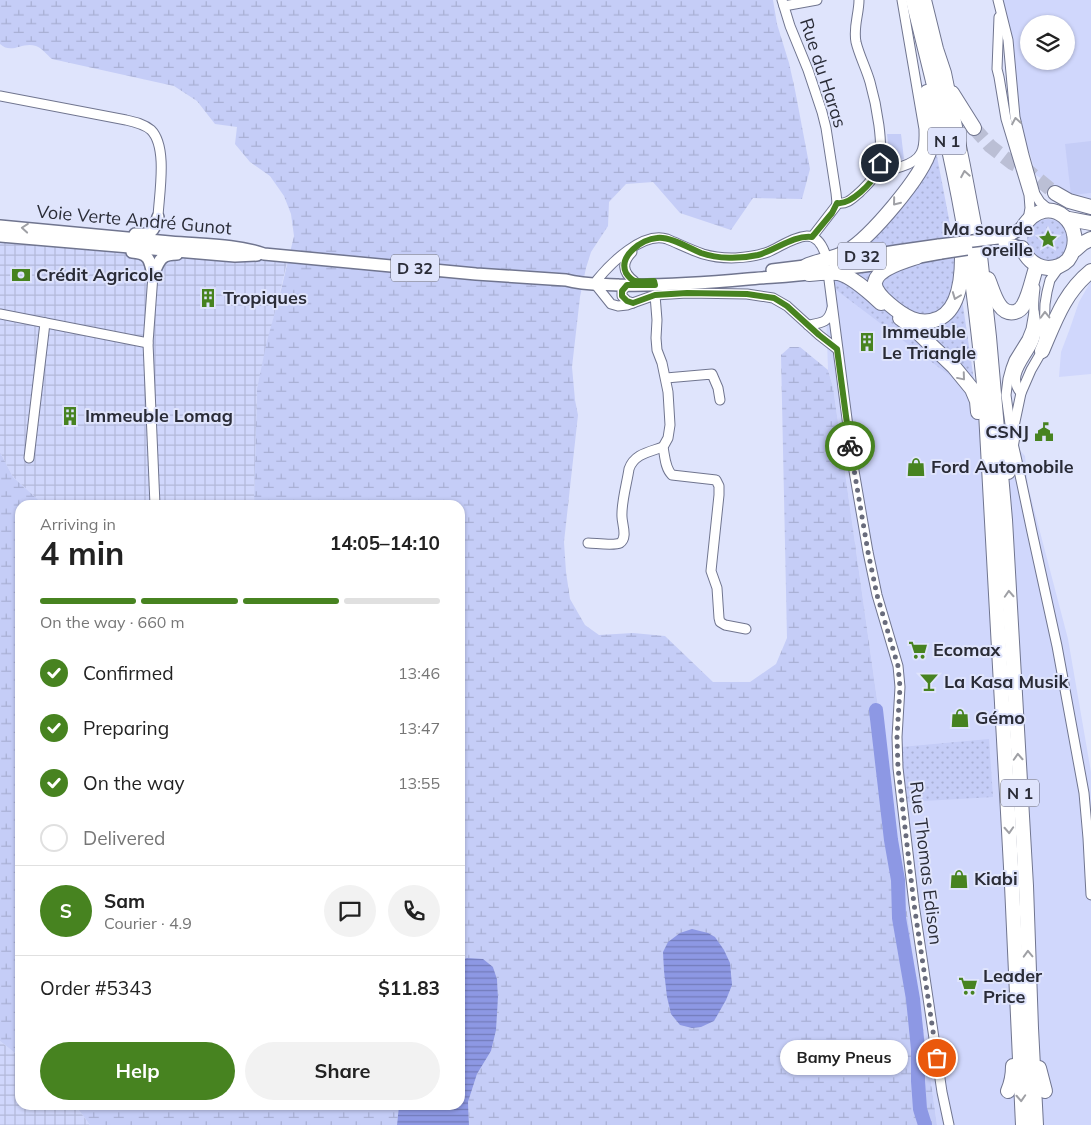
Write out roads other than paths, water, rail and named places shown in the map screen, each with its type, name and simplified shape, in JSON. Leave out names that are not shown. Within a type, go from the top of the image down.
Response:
[{"type":"highway","points":[[911,0],[956,215],[962,253],[959,289],[955,301],[942,318],[931,321],[913,319],[902,314],[884,300],[876,288],[876,281],[881,273],[894,265],[917,257]]},
{"type":"highway","name":"N 1","points":[[911,0],[951,161],[963,220],[979,333],[998,520],[1026,886],[1036,1125]]},
{"type":"highway","name":"N 1","points":[[924,0],[947,84],[980,256],[990,337],[1022,1125]]},
{"type":"highway","points":[[808,270],[842,254],[860,242],[884,218],[918,174],[930,151],[932,138],[926,77]]},
{"type":"highway","points":[[947,84],[974,128]]},
{"type":"highway","points":[[1056,193],[1069,201],[1091,207]]},
{"type":"highway","points":[[1025,224],[1038,213],[1045,211],[1053,211],[1070,219],[1091,223]]},
{"type":"highway","points":[[1070,219],[1077,234],[1078,242],[1075,250]]},
{"type":"highway","points":[[1035,268],[1060,266],[1083,243],[1091,240]]},
{"type":"highway","points":[[1022,248],[1035,268]]},
{"type":"highway","points":[[980,256],[999,305],[1007,312],[1015,312],[1024,305],[1035,268]]},
{"type":"highway","points":[[808,270],[842,274],[853,280],[911,326],[954,367],[972,390],[977,401],[984,469],[998,520]]},
{"type":"highway","points":[[1042,351],[1064,301],[1091,272]]},
{"type":"highway","points":[[998,520],[1012,440]]},
{"type":"highway","points":[[1008,1091],[1013,1076],[1011,1017],[1016,978]]},
{"type":"highway","points":[[1031,1028],[1045,1091]]},
{"type":"main road","points":[[153,275],[150,261],[143,254],[94,247],[84,238],[93,231],[146,234],[154,229],[158,217]]},
{"type":"main road","points":[[158,217],[161,230],[166,237],[195,248]]},
{"type":"main road","name":"Voie Verte André Gunot","points":[[0,226],[84,238],[195,248],[235,256],[264,254],[476,274],[566,280],[576,283],[631,283],[655,287],[722,282],[808,270],[897,250],[940,249],[999,241],[1025,224]]},
{"type":"main road","name":"Voie Verte André Gunot","points":[[0,236],[84,238]]},
{"type":"main road","name":"Voie Verte André Gunot","points":[[999,241],[1022,248]]},
{"type":"main road","points":[[153,275],[163,256],[169,254],[188,254],[195,248]]},
{"type":"main road","name":"Voie Verte André Gunot","points":[[808,270],[881,264],[917,257],[940,249]]},
{"type":"street","points":[[812,237],[832,213],[837,203],[850,201],[870,183],[878,171],[880,163],[878,119],[870,82],[856,41],[859,0]]},
{"type":"street","points":[[878,171],[890,170],[914,161],[921,154],[924,144],[924,129],[902,0]]},
{"type":"street","points":[[783,3],[813,1]]},
{"type":"street","name":"Rue du Haras","points":[[783,3],[822,112],[837,203]]},
{"type":"street","points":[[999,4],[1008,40],[1015,117],[1024,155],[1035,194],[1040,202],[1053,211]]},
{"type":"street","points":[[999,4],[998,73],[1006,119],[1029,195],[1030,208],[1025,224]]},
{"type":"street","points":[[998,73],[1000,66],[1006,65],[1011,72]]},
{"type":"street","points":[[0,96],[126,120],[138,123],[149,129],[155,135],[161,154],[158,217]]},
{"type":"street","points":[[633,303],[627,301],[622,296],[622,291],[631,283],[626,272],[626,260],[628,255],[644,241],[663,238],[702,254],[732,258],[757,255],[806,236],[819,241],[825,253]]},
{"type":"street","points":[[640,244],[626,252],[596,282],[611,304],[621,306],[633,303],[655,287],[687,293],[765,296],[774,298],[787,306],[837,349]]},
{"type":"street","points":[[1012,440],[1020,397],[1030,370],[1042,351],[1045,304],[1050,280],[1060,266]]},
{"type":"street","points":[[1017,461],[1020,397],[1016,388],[1016,378],[1020,363],[1026,355],[1037,331],[1034,312],[1035,268]]},
{"type":"street","points":[[153,275],[148,344],[154,500]]},
{"type":"street","name":"Rue Thomas Edison","points":[[829,280],[853,465],[869,557],[877,595],[898,666],[900,687],[897,737],[898,768],[914,904],[942,1092],[949,1125]]},
{"type":"street","points":[[588,543],[616,544],[623,539],[622,513],[631,462],[636,457],[663,447],[668,438],[670,425],[668,392],[666,378],[657,350],[658,320],[655,287]]},
{"type":"street","points":[[808,325],[822,323],[828,319],[832,305]]},
{"type":"street","points":[[1034,312],[1029,334],[1014,360],[1008,379],[1006,395],[1012,440],[1057,646],[1084,793],[1091,895]]},
{"type":"street","points":[[0,314],[148,344]]},
{"type":"street","points":[[29,458],[45,323]]},
{"type":"street","points":[[1026,355],[1030,370]]},
{"type":"street","points":[[666,378],[712,374],[718,388],[720,400]]},
{"type":"street","points":[[663,447],[668,471],[672,475],[716,480],[719,486],[711,571],[717,588],[718,618],[725,625],[746,629]]},
{"type":"water","points":[[692,929],[715,937],[730,963],[732,985],[714,1021],[701,1027],[692,1028],[680,1025],[671,1014],[667,997],[663,952],[668,942],[680,933]]},
{"type":"water","points":[[465,959],[483,959],[493,967],[497,979],[498,997],[496,1030],[491,1051],[477,1074],[468,1102],[469,1125],[397,1125],[398,1110],[465,1110]]},
{"type":"waterway","points":[[876,710],[891,840],[898,880],[899,918],[913,999],[918,1049],[920,1109],[925,1125]]},
{"type":"tunnel","points":[[974,128],[990,146],[1012,163],[1028,171],[1055,193]]},
{"type":"place","name":"Ma sourde oreille","points":[[1048,239]]},
{"type":"place","name":"Crédit Agricole","points":[[21,275]]},
{"type":"place","name":"Tropiques","points":[[208,298]]},
{"type":"place","name":"Immeuble Le Triangle","points":[[867,342]]},
{"type":"place","name":"Immeuble Lomag","points":[[70,416]]},
{"type":"place","name":"CSNJ","points":[[1044,432]]},
{"type":"place","name":"Ford Automobile","points":[[916,467]]},
{"type":"place","name":"Ecomax","points":[[918,650]]},
{"type":"place","name":"La Kasa Musik","points":[[929,682]]},
{"type":"place","name":"Gémo","points":[[960,718]]},
{"type":"place","name":"Kiabi","points":[[959,879]]},
{"type":"place","name":"Leader Price","points":[[968,986]]},
{"type":"place","name":"Bamy Pneus","points":[[937,1058]]}]
